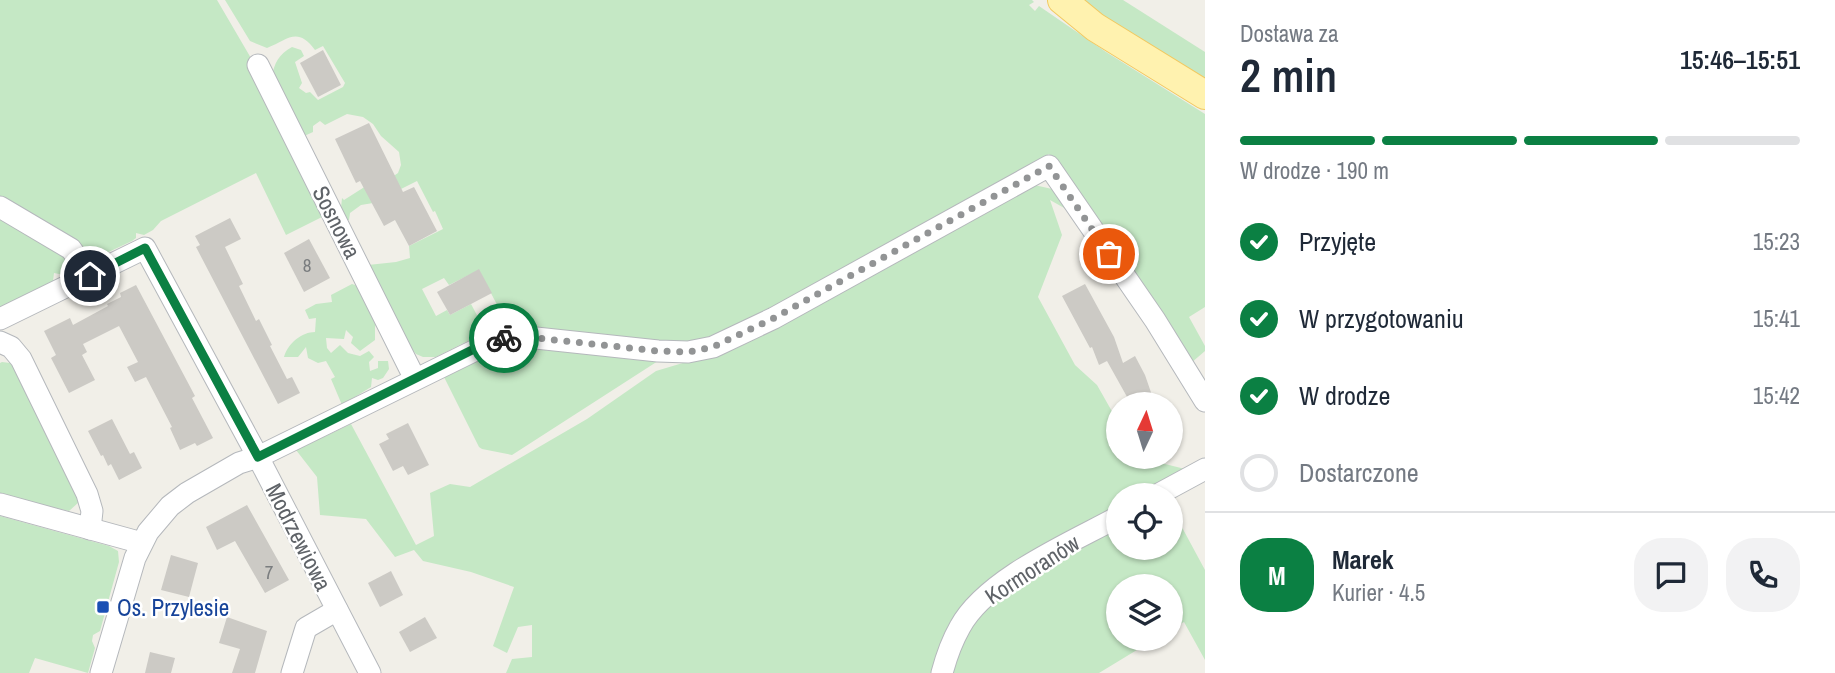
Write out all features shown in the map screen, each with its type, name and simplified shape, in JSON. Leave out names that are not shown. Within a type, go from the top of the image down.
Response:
[{"type":"main road","points":[[1062,0],[1095,27],[1205,95]]},
{"type":"street","name":"Sosnowa","points":[[258,65],[415,379]]},
{"type":"street","points":[[101,673],[142,543],[170,506],[239,463],[258,457],[498,339],[536,338],[658,351],[688,352],[713,347],[745,334],[1049,166],[1155,320],[1205,401]]},
{"type":"street","points":[[0,207],[71,249],[90,276]]},
{"type":"street","name":"Modrzewiowa","points":[[0,319],[145,248],[370,673]]},
{"type":"street","points":[[0,342],[11,347],[21,359],[81,482],[90,502],[90,529]]},
{"type":"street","points":[[1179,483],[1205,469]]},
{"type":"street","points":[[0,504],[142,543]]},
{"type":"street","name":"Kormoranów","points":[[942,673],[960,626],[997,586],[1106,524]]},
{"type":"street","points":[[292,673],[306,628],[337,610]]},
{"type":"green space","points":[[0,0],[217,0],[255,65],[322,217],[286,235],[256,173],[161,221],[144,235],[136,233],[136,238],[132,241],[98,257],[86,253],[0,197]]},
{"type":"green space","points":[[225,0],[1032,0],[1034,2],[1029,5],[1035,11],[1039,6],[1205,114],[1205,307],[1189,317],[1205,346],[1205,351],[1191,363],[1134,272],[1049,154],[743,325],[700,341],[678,343],[508,326],[479,270],[449,285],[444,278],[422,289],[436,316],[447,310],[450,315],[471,304],[486,332],[436,357],[423,357],[411,348],[368,265],[410,258],[409,246],[443,229],[435,211],[433,212],[417,181],[373,203],[361,205],[350,213],[349,220],[345,220],[341,208],[342,198],[344,200],[366,186],[379,186],[398,173],[401,165],[399,152],[381,136],[373,124],[363,117],[347,114],[325,125],[320,121],[313,126],[313,132],[302,137],[272,77],[280,56],[292,47],[301,50],[304,56],[295,62],[302,83],[299,88],[306,93],[310,92],[318,100],[343,87],[345,83],[323,46],[315,50],[303,38],[297,37],[267,48],[250,41]]},
{"type":"green space","points":[[1080,0],[1123,0],[1205,52],[1205,84],[1122,32]]},
{"type":"green space","points":[[1030,184],[1052,189],[1066,209],[1050,200],[1062,235],[1038,297],[1075,365],[1097,385],[1106,401],[1106,469],[1185,469],[1160,483],[1106,483],[1106,513],[990,578],[959,609],[944,634],[932,673],[506,673],[512,659],[532,657],[532,625],[518,627],[507,653],[493,646],[514,587],[471,572],[423,561],[414,550],[395,557],[366,519],[320,515],[317,477],[296,450],[351,424],[416,545],[434,536],[430,493],[450,484],[470,487],[587,419],[656,371],[743,345]]},
{"type":"green space","points":[[0,214],[64,252],[70,264],[64,275],[54,273],[53,281],[0,308]]},
{"type":"green space","points":[[352,284],[358,286],[380,315],[375,327],[375,340],[360,351],[351,343],[353,337],[346,330],[344,339],[326,338],[327,348],[331,353],[340,345],[348,353],[360,356],[369,351],[374,357],[369,362],[370,371],[378,368],[378,361],[388,361],[389,369],[383,378],[372,378],[371,387],[342,405],[331,379],[335,377],[326,361],[318,363],[308,358],[306,347],[298,357],[284,357],[296,339],[315,332],[316,318],[309,319],[305,310],[316,304],[332,302],[331,295]]},
{"type":"green space","points":[[527,346],[581,350],[627,359],[658,361],[512,455],[482,449],[443,375],[484,356]]},
{"type":"green space","points":[[2,362],[15,367],[79,502],[69,511],[0,495]]},
{"type":"green space","points":[[0,516],[109,546],[118,551],[119,562],[100,631],[93,635],[95,648],[88,673],[35,658],[29,673],[0,673]]},
{"type":"green space","points":[[1183,529],[1205,570],[1205,660],[1183,623],[1183,574],[1106,574],[1106,651],[1135,651],[1099,673],[950,673],[964,637],[985,606],[1015,582],[1106,530],[1106,560],[1183,560]]},
{"type":"building","points":[[323,50],[341,85],[318,97],[300,63]]},
{"type":"building","points":[[369,123],[403,192],[414,187],[437,231],[409,246],[395,220],[384,226],[360,181],[356,183],[335,139]]},
{"type":"building","points":[[230,218],[241,239],[225,247],[243,284],[239,286],[256,321],[259,319],[287,379],[292,377],[300,393],[278,404],[196,247],[200,245],[195,236]]},
{"type":"building","points":[[309,239],[330,278],[304,292],[284,253]]},
{"type":"building","points":[[479,269],[492,293],[450,315],[437,292]]},
{"type":"building","points":[[1085,284],[1114,337],[1123,363],[1135,356],[1151,392],[1124,392],[1107,361],[1099,365],[1092,347],[1090,348],[1062,296]]},
{"type":"building","points":[[136,285],[195,396],[192,398],[213,438],[197,446],[195,443],[180,450],[170,428],[172,427],[146,377],[135,382],[127,367],[138,362],[119,326],[83,344],[87,352],[82,355],[95,380],[69,393],[51,358],[56,355],[44,331],[70,318],[73,325],[108,306],[107,304],[121,297],[120,293]]},
{"type":"building","points":[[112,419],[130,454],[134,452],[142,468],[119,480],[111,464],[108,466],[103,455],[101,456],[88,431]]},
{"type":"building","points":[[408,423],[429,465],[408,475],[403,466],[393,471],[379,444],[389,439],[386,434]]},
{"type":"building","points":[[247,505],[289,580],[265,593],[235,541],[217,550],[206,527]]},
{"type":"building","points":[[171,555],[198,563],[189,597],[161,590]]},
{"type":"building","points":[[391,571],[403,595],[380,607],[368,583]]},
{"type":"building","points":[[227,617],[267,631],[255,673],[232,673],[240,649],[219,643]]},
{"type":"building","points":[[425,617],[437,638],[410,652],[399,632]]},
{"type":"building","points":[[150,652],[175,658],[171,673],[145,673]]},
{"type":"way so far","points":[[504,338],[536,338],[658,351],[688,352],[713,347],[745,334],[1049,166],[1109,254]]},
{"type":"place","name":"Os. Przylesie","points":[[103,607]]},
{"type":"route","points":[[90,276],[145,248],[258,457],[484,344],[504,338]]}]
